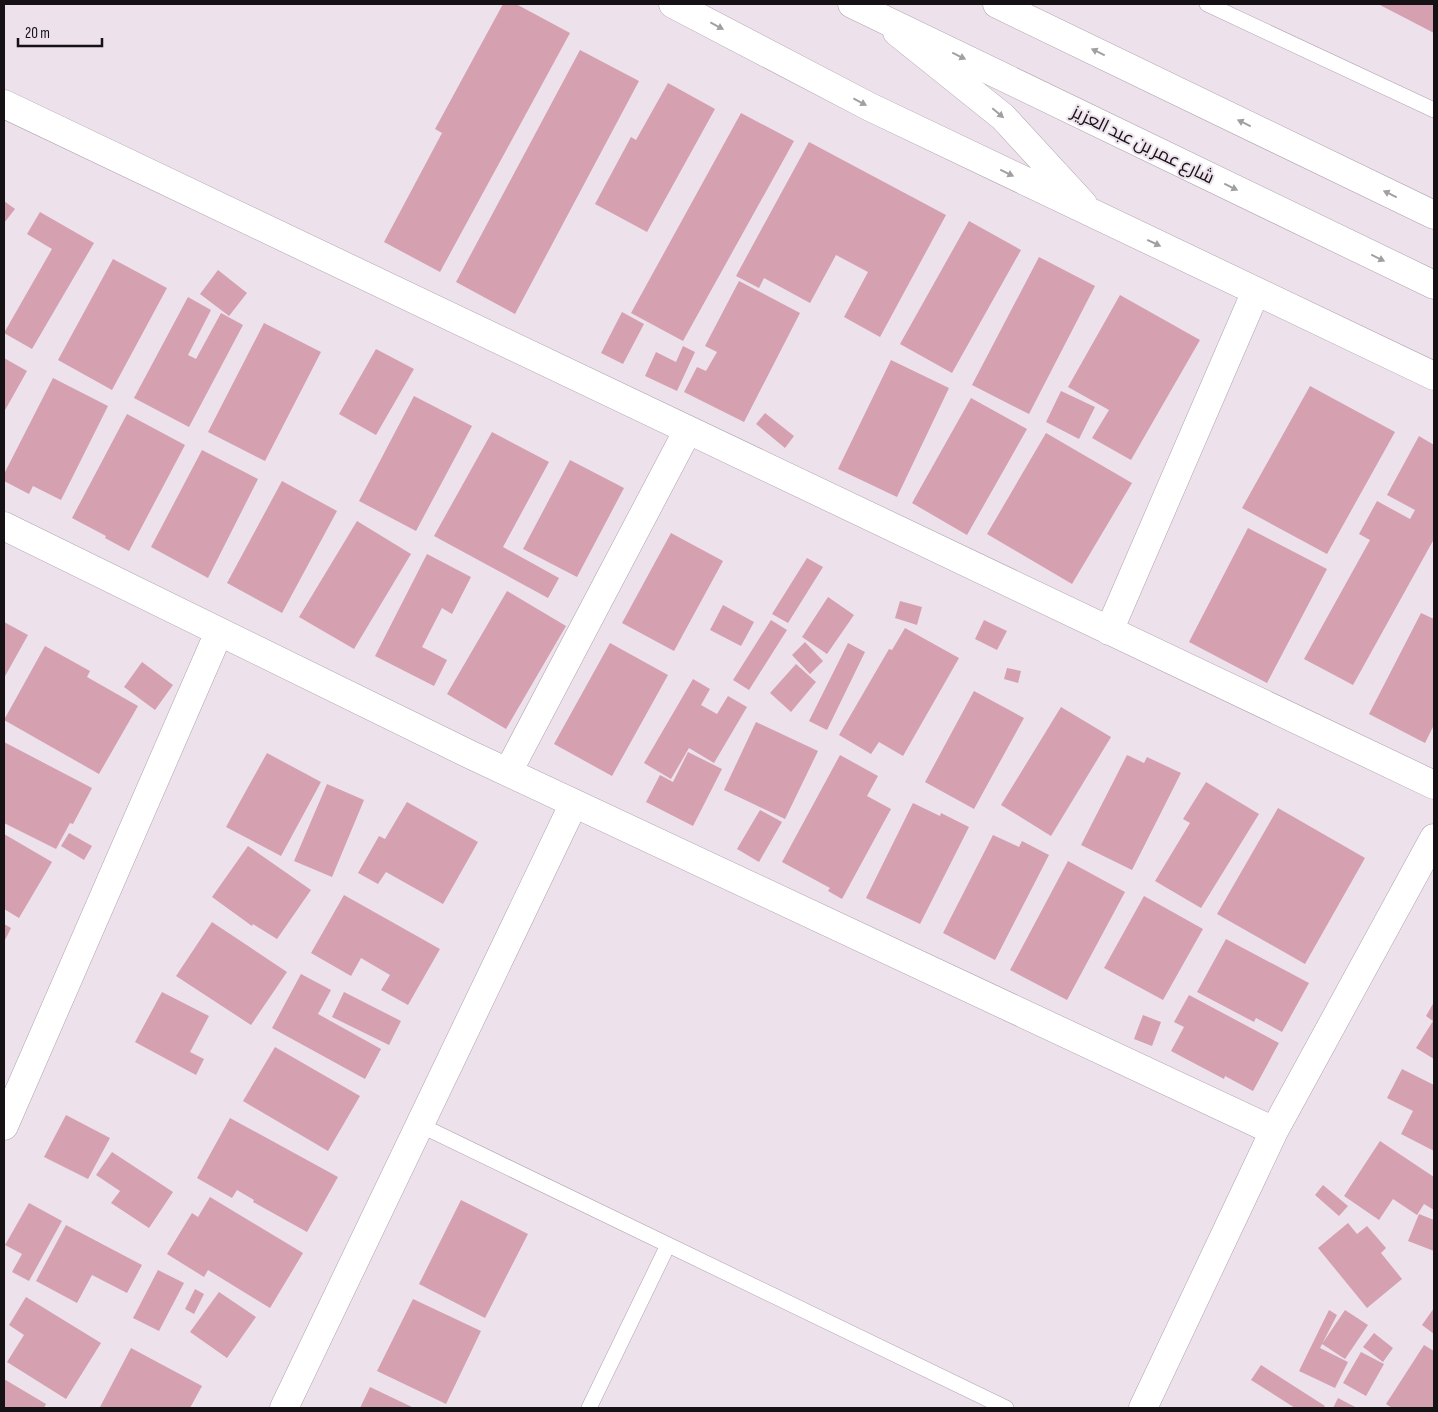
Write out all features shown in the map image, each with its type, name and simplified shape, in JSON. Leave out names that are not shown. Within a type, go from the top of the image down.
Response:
[{"type":"street","points":[[674,4],[870,107],[1434,376]]},
{"type":"street","name":"شارع عمر بن عبد العزيز","points":[[852,4],[1434,285]]},
{"type":"street","points":[[997,4],[1434,215]]},
{"type":"street","points":[[878,16],[1003,117],[1089,212]]},
{"type":"street","points":[[4,104],[1434,785]]},
{"type":"street","points":[[1109,631],[1256,291]]},
{"type":"street","points":[[508,772],[688,430]]},
{"type":"street","points":[[4,526],[508,772],[1274,1131]]},
{"type":"street","points":[[4,1126],[219,632]]},
{"type":"street","points":[[284,1408],[574,803]]},
{"type":"street","points":[[1143,1408],[1274,1131],[1434,838]]},
{"type":"lane","points":[[1207,4],[1434,110]]},
{"type":"lane","points":[[420,1125],[1006,1408]]},
{"type":"lane","points":[[589,1408],[668,1245]]},
{"type":"building","points":[[503,4],[516,4],[570,33],[440,272],[384,242],[442,133],[435,129]]},
{"type":"building","points":[[1378,4],[1434,4],[1434,33]]},
{"type":"building","points":[[580,50],[639,81],[515,314],[456,282]]},
{"type":"building","points":[[668,83],[715,109],[647,232],[595,204],[631,137],[636,140]]},
{"type":"building","points":[[741,113],[794,141],[683,341],[631,313]]},
{"type":"building","points":[[809,142],[946,215],[880,337],[844,317],[868,272],[836,255],[810,303],[764,278],[759,288],[736,276]]},
{"type":"building","points":[[4,201],[15,209],[4,223]]},
{"type":"building","points":[[40,212],[94,243],[32,349],[4,333],[52,249],[27,234]]},
{"type":"building","points":[[969,221],[1021,250],[952,373],[900,344]]},
{"type":"building","points":[[1039,257],[1095,286],[1029,414],[972,385]]},
{"type":"building","points":[[113,259],[167,288],[112,390],[58,360]]},
{"type":"building","points":[[218,270],[247,293],[229,316],[200,294]]},
{"type":"building","points":[[739,281],[800,313],[744,422],[684,392],[697,367],[706,371],[717,352],[705,346]]},
{"type":"building","points":[[1120,295],[1200,340],[1131,460],[1092,438],[1109,410],[1068,387]]},
{"type":"building","points":[[188,297],[211,310],[188,355],[196,359],[221,313],[243,325],[189,427],[134,398]]},
{"type":"building","points":[[622,312],[644,324],[623,364],[601,353]]},
{"type":"building","points":[[264,323],[321,352],[265,461],[208,432]]},
{"type":"building","points":[[683,346],[695,352],[677,391],[645,376],[656,352],[676,362]]},
{"type":"building","points":[[376,349],[414,369],[376,435],[339,414]]},
{"type":"building","points":[[4,358],[27,371],[4,412]]},
{"type":"building","points":[[891,360],[949,388],[897,497],[838,469]]},
{"type":"building","points":[[53,378],[108,406],[61,500],[33,486],[29,494],[4,481],[4,474]]},
{"type":"building","points":[[1310,386],[1395,432],[1327,554],[1242,508]]},
{"type":"building","points":[[1061,391],[1095,407],[1079,439],[1046,422]]},
{"type":"building","points":[[414,396],[472,426],[416,531],[359,501]]},
{"type":"building","points":[[971,398],[1027,429],[967,535],[912,503]]},
{"type":"building","points":[[765,413],[794,436],[785,448],[756,424]]},
{"type":"building","points":[[127,414],[185,445],[129,551],[72,518]]},
{"type":"building","points":[[492,432],[549,462],[503,547],[559,578],[548,598],[434,536]]},
{"type":"building","points":[[1046,433],[1132,483],[1072,584],[987,534]]},
{"type":"building","points":[[1419,436],[1434,445],[1434,539],[1353,685],[1304,659],[1370,540],[1359,534],[1377,501],[1410,519],[1415,510],[1387,495]]},
{"type":"building","points":[[202,450],[258,479],[208,578],[151,547]]},
{"type":"building","points":[[570,460],[624,488],[577,577],[523,549]]},
{"type":"building","points":[[282,481],[337,511],[282,613],[227,583]]},
{"type":"building","points":[[357,521],[411,554],[354,649],[299,617]]},
{"type":"building","points":[[1248,528],[1327,569],[1267,683],[1189,642]]},
{"type":"building","points":[[671,533],[723,561],[674,651],[622,623]]},
{"type":"building","points":[[427,554],[471,577],[452,614],[442,608],[422,647],[447,660],[434,686],[375,656]]},
{"type":"building","points":[[807,558],[823,567],[788,623],[772,614]]},
{"type":"building","points":[[507,591],[566,626],[506,729],[447,694]]},
{"type":"building","points":[[828,597],[854,615],[827,654],[802,637]]},
{"type":"building","points":[[900,601],[922,607],[917,625],[895,618]]},
{"type":"building","points":[[723,605],[754,622],[741,646],[710,630]]},
{"type":"building","points":[[1421,613],[1434,619],[1434,725],[1425,743],[1369,714]]},
{"type":"building","points":[[771,620],[787,630],[749,690],[733,680]]},
{"type":"building","points":[[984,620],[1007,631],[997,650],[975,639]]},
{"type":"building","points":[[4,622],[28,635],[4,678]]},
{"type":"building","points":[[905,628],[959,658],[903,756],[879,742],[871,754],[839,735],[889,649],[892,650]]},
{"type":"building","points":[[805,642],[823,661],[810,674],[792,655]]},
{"type":"building","points":[[610,643],[668,675],[612,776],[554,744]]},
{"type":"building","points":[[848,643],[865,652],[827,730],[809,721]]},
{"type":"building","points":[[45,646],[90,671],[87,677],[138,706],[99,774],[4,720]]},
{"type":"building","points":[[142,662],[173,685],[155,710],[124,687]]},
{"type":"building","points":[[796,664],[816,682],[791,712],[770,693]]},
{"type":"building","points":[[1007,668],[1021,671],[1018,683],[1004,679]]},
{"type":"building","points":[[693,679],[710,689],[701,705],[717,714],[728,696],[747,707],[714,763],[689,748],[671,779],[644,763]]},
{"type":"building","points":[[974,691],[1024,718],[974,809],[925,782]]},
{"type":"building","points":[[1061,707],[1111,737],[1051,836],[1001,805]]},
{"type":"building","points":[[756,722],[818,751],[785,819],[724,790]]},
{"type":"building","points":[[4,742],[92,788],[73,824],[70,823],[56,849],[4,823]]},
{"type":"building","points":[[688,752],[722,769],[693,826],[646,802],[660,775],[673,782]]},
{"type":"building","points":[[267,753],[321,782],[281,856],[226,827]]},
{"type":"building","points":[[840,755],[878,776],[867,796],[891,809],[842,899],[828,891],[830,888],[782,862]]},
{"type":"building","points":[[1127,755],[1144,763],[1147,757],[1181,773],[1132,870],[1081,845]]},
{"type":"building","points":[[1206,782],[1259,814],[1201,908],[1155,881],[1190,823],[1183,819]]},
{"type":"building","points":[[327,784],[364,800],[332,877],[294,861]]},
{"type":"building","points":[[407,802],[478,842],[443,904],[386,872],[378,884],[358,873],[379,836],[385,839]]},
{"type":"building","points":[[913,803],[940,816],[941,813],[969,827],[920,924],[866,898]]},
{"type":"building","points":[[1278,808],[1365,858],[1305,964],[1217,914]]},
{"type":"building","points":[[760,810],[782,822],[759,862],[737,849]]},
{"type":"building","points":[[69,833],[92,846],[84,860],[61,846]]},
{"type":"building","points":[[4,834],[52,862],[19,918],[4,909]]},
{"type":"building","points":[[993,835],[1019,847],[1022,841],[1049,855],[995,960],[943,933]]},
{"type":"building","points":[[248,846],[311,890],[277,939],[253,924],[252,926],[212,897]]},
{"type":"building","points":[[1068,861],[1125,892],[1067,1000],[1010,970]]},
{"type":"building","points":[[344,895],[440,949],[408,1005],[381,990],[390,975],[361,958],[351,976],[311,953]]},
{"type":"building","points":[[1144,896],[1203,929],[1163,1000],[1104,968]]},
{"type":"building","points":[[212,922],[287,972],[251,1025],[176,976]]},
{"type":"building","points":[[4,924],[11,928],[4,942]]},
{"type":"building","points":[[1226,939],[1309,983],[1282,1032],[1256,1018],[1254,1022],[1197,992]]},
{"type":"building","points":[[301,974],[331,990],[318,1014],[381,1049],[365,1079],[272,1028]]},
{"type":"building","points":[[162,992],[209,1016],[190,1052],[204,1059],[196,1075],[135,1042]]},
{"type":"building","points":[[344,992],[401,1021],[389,1045],[332,1017]]},
{"type":"building","points":[[1189,995],[1279,1043],[1253,1091],[1225,1076],[1224,1079],[1171,1051],[1184,1027],[1174,1022]]},
{"type":"building","points":[[1434,1002],[1434,1059],[1416,1048],[1433,1021],[1426,1016]]},
{"type":"building","points":[[1143,1015],[1161,1022],[1152,1046],[1134,1039]]},
{"type":"building","points":[[275,1047],[360,1096],[328,1151],[243,1101]]},
{"type":"building","points":[[1402,1069],[1434,1085],[1434,1151],[1401,1134],[1413,1111],[1387,1098]]},
{"type":"building","points":[[66,1115],[110,1138],[88,1179],[44,1157]]},
{"type":"building","points":[[230,1118],[338,1177],[307,1232],[253,1202],[254,1200],[237,1190],[232,1198],[197,1178]]},
{"type":"building","points":[[1380,1141],[1434,1177],[1434,1210],[1424,1204],[1417,1215],[1393,1199],[1379,1220],[1344,1196]]},
{"type":"building","points":[[112,1152],[173,1192],[149,1228],[111,1203],[120,1191],[96,1175]]},
{"type":"building","points":[[1323,1185],[1348,1206],[1339,1216],[1315,1195]]},
{"type":"building","points":[[210,1197],[303,1253],[270,1308],[208,1270],[204,1277],[167,1254],[192,1213],[198,1217]]},
{"type":"building","points":[[461,1200],[528,1234],[485,1318],[419,1284]]},
{"type":"building","points":[[29,1203],[62,1221],[29,1281],[12,1272],[22,1254],[5,1245]]},
{"type":"building","points":[[1419,1214],[1434,1220],[1434,1251],[1408,1241]]},
{"type":"building","points":[[1348,1223],[1357,1234],[1367,1226],[1386,1248],[1381,1253],[1402,1279],[1367,1308],[1318,1248]]},
{"type":"building","points":[[66,1225],[142,1265],[127,1293],[92,1275],[77,1303],[36,1281]]},
{"type":"building","points":[[158,1270],[184,1283],[159,1331],[133,1318]]},
{"type":"building","points":[[195,1289],[204,1294],[194,1314],[185,1309]]},
{"type":"building","points":[[219,1292],[256,1317],[227,1358],[190,1332]]},
{"type":"building","points":[[26,1297],[101,1343],[66,1399],[7,1362],[24,1335],[9,1325]]},
{"type":"building","points":[[413,1299],[481,1331],[446,1404],[377,1371]]},
{"type":"building","points":[[1434,1308],[1434,1334],[1422,1325]]},
{"type":"building","points":[[1329,1310],[1337,1315],[1320,1348],[1348,1362],[1335,1388],[1299,1371]]},
{"type":"building","points":[[1345,1310],[1368,1325],[1345,1359],[1322,1344]]},
{"type":"building","points":[[1374,1333],[1393,1348],[1383,1362],[1363,1347]]},
{"type":"building","points":[[1424,1345],[1434,1351],[1434,1408],[1392,1408],[1386,1404]]},
{"type":"building","points":[[131,1348],[202,1386],[190,1408],[100,1407]]},
{"type":"building","points":[[1361,1352],[1384,1364],[1366,1396],[1343,1383]]},
{"type":"building","points":[[1261,1365],[1325,1406],[1323,1408],[1295,1408],[1251,1380]]},
{"type":"building","points":[[4,1379],[46,1404],[44,1408],[4,1408]]},
{"type":"building","points":[[370,1387],[414,1408],[360,1408]]},
{"type":"building","points":[[1338,1398],[1357,1408],[1333,1408]]}]
